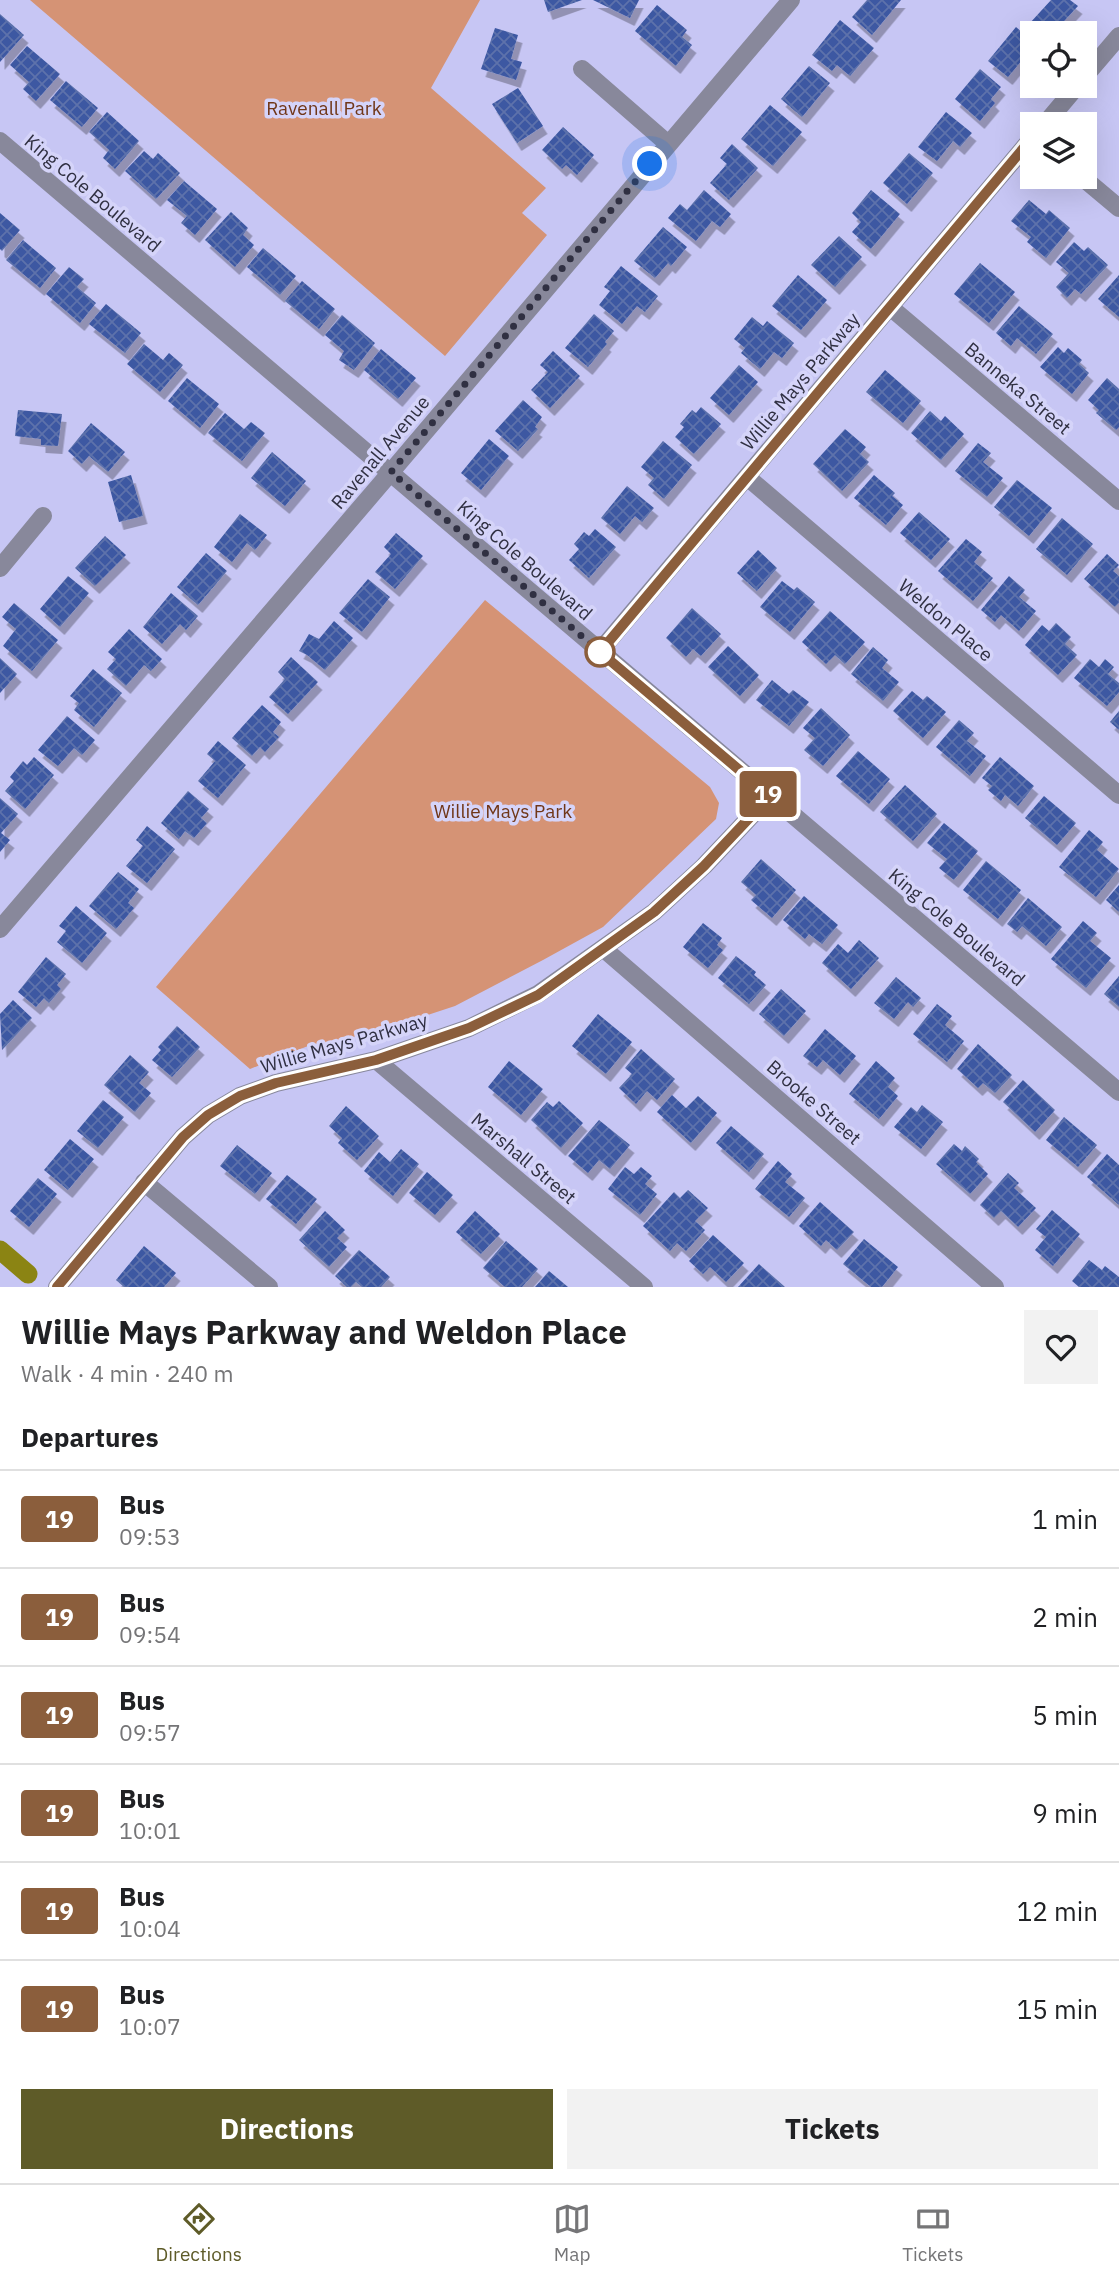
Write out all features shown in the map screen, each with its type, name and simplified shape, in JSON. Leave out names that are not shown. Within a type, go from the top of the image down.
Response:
[{"type":"street","name":"Ravenall Avenue","points":[[0,929],[790,0]]},
{"type":"street","points":[[1097,62],[1119,36]]},
{"type":"street","points":[[582,69],[667,143]]},
{"type":"street","points":[[1055,112],[1067,98]]},
{"type":"street","name":"King Cole Boulevard","points":[[0,141],[1119,1092]]},
{"type":"street","name":"Willie Mays Parkway","points":[[600,652],[1020,152]]},
{"type":"street","points":[[1096,189],[1119,208]]},
{"type":"street","name":"Banneka Street","points":[[890,307],[1119,501]]},
{"type":"street","name":"Weldon Place","points":[[747,477],[1119,795]]},
{"type":"street","points":[[0,568],[43,516]]},
{"type":"street","name":"Willie Mays Parkway","points":[[57,1287],[183,1137],[208,1115],[240,1096],[276,1083],[376,1060],[469,1028],[538,995],[654,912],[704,866],[770,796]]},
{"type":"street","name":"Brooke Street","points":[[604,949],[995,1287]]},
{"type":"street","name":"Marshall Street","points":[[376,1060],[644,1287]]},
{"type":"street","points":[[144,1182],[269,1287]]},
{"type":"green space","name":"Ravenall Park","points":[[30,0],[480,0],[431,88],[546,188],[522,213],[547,235],[445,356]]},
{"type":"green space","name":"Willie Mays Park","points":[[485,600],[710,787],[719,803],[716,819],[603,927],[543,960],[455,1006],[373,1033],[308,1046],[250,1069],[156,987]]},
{"type":"building","points":[[544,0],[582,0],[548,12]]},
{"type":"building","points":[[593,0],[639,0],[630,18]]},
{"type":"building","points":[[867,0],[901,0],[872,35],[852,17]]},
{"type":"building","points":[[1051,0],[1070,0],[1078,6],[1064,21],[1032,21]]},
{"type":"building","points":[[657,5],[687,30],[682,37],[692,45],[676,66],[635,31]]},
{"type":"building","points":[[0,14],[24,35],[0,62]]},
{"type":"building","points":[[840,20],[874,48],[850,76],[837,65],[832,71],[812,55]]},
{"type":"building","points":[[1016,27],[1020,30],[1020,63],[1008,77],[988,61]]},
{"type":"building","points":[[495,28],[518,35],[511,59],[522,62],[516,80],[481,69]]},
{"type":"building","points":[[27,46],[60,74],[36,101],[23,89],[29,82],[10,65]]},
{"type":"building","points":[[809,66],[830,83],[802,117],[781,99]]},
{"type":"building","points":[[980,69],[1001,87],[991,99],[995,103],[980,121],[955,99]]},
{"type":"building","points":[[66,81],[98,108],[82,127],[50,100]]},
{"type":"building","points":[[518,88],[543,126],[517,143],[492,104]]},
{"type":"building","points":[[770,105],[802,132],[773,166],[741,139]]},
{"type":"building","points":[[107,112],[139,141],[115,169],[103,158],[109,150],[89,132]]},
{"type":"building","points":[[946,112],[972,133],[960,147],[953,141],[937,161],[918,147]]},
{"type":"building","points":[[563,127],[594,155],[577,175],[566,165],[562,169],[542,150]]},
{"type":"building","points":[[732,144],[758,168],[729,200],[710,183],[727,164],[720,158]]},
{"type":"building","points":[[144,151],[153,159],[158,153],[180,173],[156,199],[125,171]]},
{"type":"building","points":[[909,153],[933,173],[907,204],[883,183]]},
{"type":"building","points":[[184,181],[217,209],[195,235],[181,223],[187,216],[167,200]]},
{"type":"building","points":[[704,190],[731,214],[720,227],[712,221],[696,241],[668,218],[680,204],[687,210]]},
{"type":"building","points":[[871,190],[900,214],[871,249],[852,232],[861,222],[852,213]]},
{"type":"building","points":[[1029,200],[1046,214],[1049,210],[1070,228],[1046,258],[1027,242],[1031,237],[1011,221]]},
{"type":"building","points":[[231,212],[248,228],[243,235],[254,245],[235,267],[205,240]]},
{"type":"building","points":[[0,213],[20,230],[2,251],[0,249]]},
{"type":"building","points":[[663,227],[687,247],[671,266],[668,263],[655,278],[634,261]]},
{"type":"building","points":[[839,236],[862,257],[835,287],[811,265]]},
{"type":"building","points":[[23,240],[56,268],[40,288],[6,260]]},
{"type":"building","points":[[1074,242],[1084,251],[1088,247],[1108,265],[1081,294],[1075,289],[1067,298],[1056,287],[1069,273],[1056,262]]},
{"type":"building","points":[[263,248],[296,276],[280,295],[247,267]]},
{"type":"building","points":[[980,263],[1015,292],[989,323],[954,294]]},
{"type":"building","points":[[621,266],[658,296],[645,312],[637,306],[622,324],[599,305],[610,291],[604,287]]},
{"type":"building","points":[[69,267],[84,279],[77,287],[96,303],[80,323],[46,294]]},
{"type":"building","points":[[798,275],[827,300],[801,330],[772,306]]},
{"type":"building","points":[[1119,275],[1119,317],[1098,299]]},
{"type":"building","points":[[302,281],[335,309],[319,329],[285,301]]},
{"type":"building","points":[[106,304],[141,333],[125,353],[89,324]]},
{"type":"building","points":[[1019,306],[1053,334],[1036,354],[1017,338],[1011,346],[996,333]]},
{"type":"building","points":[[594,314],[614,331],[588,367],[565,348]]},
{"type":"building","points":[[342,315],[375,343],[354,370],[339,360],[344,351],[325,335]]},
{"type":"building","points":[[752,317],[763,326],[767,321],[794,343],[782,358],[774,352],[760,369],[741,353],[745,348],[734,339]]},
{"type":"building","points":[[144,344],[163,360],[169,353],[183,365],[160,392],[127,364]]},
{"type":"building","points":[[1058,347],[1064,353],[1068,348],[1082,360],[1079,364],[1089,373],[1072,394],[1040,367]]},
{"type":"building","points":[[381,349],[416,378],[398,399],[364,370]]},
{"type":"building","points":[[553,351],[580,376],[550,408],[531,390],[548,372],[540,365]]},
{"type":"building","points":[[739,365],[758,382],[729,415],[710,398]]},
{"type":"building","points":[[885,370],[921,401],[903,423],[866,392]]},
{"type":"building","points":[[187,378],[219,404],[200,428],[168,401]]},
{"type":"building","points":[[1107,378],[1119,389],[1119,427],[1116,430],[1096,413],[1099,410],[1088,400]]},
{"type":"building","points":[[523,400],[542,417],[535,427],[538,429],[518,451],[495,431]]},
{"type":"building","points":[[701,407],[721,424],[694,454],[675,437],[684,427],[680,424],[692,410],[696,413]]},
{"type":"building","points":[[18,410],[62,414],[58,446],[41,445],[41,439],[15,436]]},
{"type":"building","points":[[930,411],[941,421],[945,416],[964,434],[941,460],[911,433]]},
{"type":"building","points":[[225,413],[244,429],[251,422],[265,433],[242,461],[208,433]]},
{"type":"building","points":[[91,423],[125,452],[108,472],[89,456],[82,464],[68,451]]},
{"type":"building","points":[[845,429],[866,447],[860,454],[869,462],[842,491],[813,464]]},
{"type":"building","points":[[489,439],[509,456],[481,490],[461,473]]},
{"type":"building","points":[[663,441],[692,465],[664,499],[648,485],[654,478],[641,467]]},
{"type":"building","points":[[978,443],[991,453],[983,462],[1003,478],[987,497],[955,471]]},
{"type":"building","points":[[272,452],[306,481],[285,506],[251,478]]},
{"type":"building","points":[[131,475],[143,516],[119,522],[108,482]]},
{"type":"building","points":[[874,475],[895,493],[892,496],[903,505],[886,525],[854,498]]},
{"type":"building","points":[[1017,480],[1052,508],[1029,536],[994,507]]},
{"type":"building","points":[[627,486],[654,508],[642,522],[635,516],[620,534],[601,518]]},
{"type":"building","points":[[919,512],[950,539],[931,560],[900,533]]},
{"type":"building","points":[[240,514],[267,535],[255,550],[247,543],[232,562],[214,547]]},
{"type":"building","points":[[1062,518],[1093,544],[1067,575],[1036,549]]},
{"type":"building","points":[[595,529],[616,547],[589,578],[569,560],[579,549],[574,544],[584,532],[589,536]]},
{"type":"building","points":[[396,533],[423,556],[395,589],[375,572],[391,554],[384,547]]},
{"type":"building","points":[[105,536],[126,555],[95,586],[75,568]]},
{"type":"building","points":[[966,539],[982,552],[974,562],[993,578],[973,601],[938,571]]},
{"type":"building","points":[[758,550],[777,568],[757,591],[737,573]]},
{"type":"building","points":[[206,553],[227,571],[198,605],[177,587]]},
{"type":"building","points":[[1107,554],[1119,565],[1113,571],[1119,576],[1119,603],[1115,607],[1084,579]]},
{"type":"building","points":[[68,576],[89,593],[60,627],[40,609]]},
{"type":"building","points":[[1009,576],[1025,590],[1019,597],[1036,611],[1019,631],[1001,615],[995,622],[981,610]]},
{"type":"building","points":[[368,579],[390,597],[362,632],[339,613]]},
{"type":"building","points":[[782,581],[794,590],[797,587],[815,602],[790,632],[760,607]]},
{"type":"building","points":[[171,593],[198,616],[186,630],[180,624],[162,644],[143,627]]},
{"type":"building","points":[[14,603],[58,640],[32,671],[3,646],[16,629],[2,617]]},
{"type":"building","points":[[692,608],[721,634],[701,656],[693,649],[686,657],[666,638]]},
{"type":"building","points":[[830,611],[865,642],[845,664],[835,655],[826,664],[802,642]]},
{"type":"building","points":[[334,621],[353,638],[325,670],[299,651],[309,634],[319,639]]},
{"type":"building","points":[[1056,623],[1071,637],[1065,644],[1077,655],[1058,675],[1025,645],[1042,625],[1049,631]]},
{"type":"building","points":[[129,629],[162,659],[151,671],[144,665],[126,686],[107,669],[116,659],[108,652]]},
{"type":"building","points":[[728,646],[759,675],[740,696],[708,667]]},
{"type":"building","points":[[873,647],[888,660],[882,668],[899,682],[883,701],[851,674]]},
{"type":"building","points":[[291,657],[318,682],[288,714],[269,697],[285,679],[278,672]]},
{"type":"building","points":[[0,658],[17,674],[0,693]]},
{"type":"building","points":[[1090,659],[1099,667],[1105,659],[1114,667],[1108,674],[1119,683],[1119,692],[1107,706],[1074,678]]},
{"type":"building","points":[[93,669],[122,693],[94,727],[74,710],[79,703],[70,696]]},
{"type":"building","points":[[772,680],[789,694],[793,690],[809,702],[789,726],[756,700]]},
{"type":"building","points":[[912,691],[923,700],[927,696],[946,712],[923,738],[893,711]]},
{"type":"building","points":[[262,705],[281,722],[273,732],[279,737],[265,752],[260,747],[252,756],[232,738]]},
{"type":"building","points":[[821,708],[850,735],[823,766],[804,750],[815,738],[803,728]]},
{"type":"building","points":[[1119,711],[1119,730],[1110,722]]},
{"type":"building","points":[[67,716],[95,740],[82,755],[74,748],[58,766],[38,750]]},
{"type":"building","points":[[959,720],[974,733],[967,741],[986,756],[970,776],[936,747]]},
{"type":"building","points":[[218,741],[246,765],[218,798],[198,781],[215,761],[207,754]]},
{"type":"building","points":[[858,751],[890,779],[869,804],[836,776]]},
{"type":"building","points":[[34,757],[54,775],[25,809],[5,791],[14,781],[10,777],[23,761],[27,765]]},
{"type":"building","points":[[1000,757],[1034,786],[1018,806],[1005,795],[1001,801],[988,790],[992,786],[982,778]]},
{"type":"building","points":[[905,785],[937,814],[913,841],[880,812]]},
{"type":"building","points":[[188,791],[209,809],[201,818],[207,823],[194,838],[185,831],[179,839],[161,823]]},
{"type":"building","points":[[1044,796],[1076,823],[1057,845],[1025,818]]},
{"type":"building","points":[[0,798],[18,814],[1,833],[10,840],[0,852]]},
{"type":"building","points":[[944,823],[978,851],[954,880],[939,868],[947,859],[927,843]]},
{"type":"building","points":[[147,826],[175,849],[147,883],[126,866],[143,846],[136,840]]},
{"type":"building","points":[[1089,830],[1103,842],[1097,850],[1119,869],[1096,897],[1059,867]]},
{"type":"building","points":[[761,859],[796,890],[772,918],[751,900],[756,895],[741,882]]},
{"type":"building","points":[[986,861],[1021,890],[998,919],[963,890]]},
{"type":"building","points":[[118,872],[139,889],[128,903],[134,908],[116,929],[89,906]]},
{"type":"building","points":[[1119,885],[1119,912],[1106,900]]},
{"type":"building","points":[[804,896],[838,925],[822,944],[809,934],[805,939],[783,920]]},
{"type":"building","points":[[1028,898],[1062,927],[1046,946],[1022,926],[1017,932],[1007,924]]},
{"type":"building","points":[[76,906],[107,933],[82,963],[57,942],[66,931],[59,926]]},
{"type":"building","points":[[1083,921],[1097,933],[1090,941],[1111,958],[1086,988],[1051,959]]},
{"type":"building","points":[[703,923],[722,938],[717,945],[723,950],[708,968],[683,947]]},
{"type":"building","points":[[859,940],[879,958],[851,989],[822,963],[838,944],[848,953]]},
{"type":"building","points":[[736,956],[756,972],[754,975],[766,985],[749,1004],[718,978]]},
{"type":"building","points":[[46,957],[66,974],[57,985],[61,989],[49,1003],[44,998],[36,1007],[18,992]]},
{"type":"building","points":[[1119,976],[1119,1007],[1104,994]]},
{"type":"building","points":[[896,977],[921,998],[913,1007],[908,1002],[894,1019],[874,1003]]},
{"type":"building","points":[[781,989],[806,1011],[784,1036],[759,1014]]},
{"type":"building","points":[[13,1000],[32,1018],[2,1050],[0,1014]]},
{"type":"building","points":[[937,1004],[952,1016],[945,1025],[964,1041],[947,1062],[913,1034]]},
{"type":"building","points":[[598,1014],[632,1042],[606,1074],[572,1046]]},
{"type":"building","points":[[177,1026],[200,1047],[172,1077],[152,1060],[161,1050],[158,1047]]},
{"type":"building","points":[[825,1029],[856,1056],[840,1075],[823,1060],[817,1067],[803,1056]]},
{"type":"building","points":[[978,1044],[1012,1075],[995,1093],[983,1083],[978,1088],[957,1069]]},
{"type":"building","points":[[641,1049],[675,1079],[657,1100],[647,1091],[636,1104],[619,1088],[632,1074],[625,1068]]},
{"type":"building","points":[[130,1055],[149,1072],[139,1083],[151,1093],[135,1112],[104,1085]]},
{"type":"building","points":[[509,1061],[543,1089],[521,1115],[488,1087]]},
{"type":"building","points":[[876,1061],[895,1078],[888,1087],[898,1096],[879,1119],[849,1094]]},
{"type":"building","points":[[1023,1080],[1055,1110],[1035,1132],[1003,1102]]},
{"type":"building","points":[[672,1095],[686,1108],[698,1096],[717,1113],[691,1143],[657,1112]]},
{"type":"building","points":[[103,1100],[124,1117],[98,1148],[77,1131]]},
{"type":"building","points":[[559,1101],[583,1123],[561,1148],[531,1120],[547,1102],[553,1107]]},
{"type":"building","points":[[922,1105],[943,1122],[921,1149],[894,1127],[911,1107],[917,1112]]},
{"type":"building","points":[[346,1106],[379,1136],[357,1160],[338,1143],[342,1138],[329,1126]]},
{"type":"building","points":[[1064,1117],[1097,1145],[1078,1167],[1046,1140]]},
{"type":"building","points":[[599,1120],[630,1145],[610,1169],[599,1160],[588,1173],[568,1156]]},
{"type":"building","points":[[731,1126],[764,1154],[749,1172],[716,1143]]},
{"type":"building","points":[[70,1139],[94,1159],[68,1190],[44,1170]]},
{"type":"building","points":[[954,1144],[962,1151],[965,1146],[979,1159],[976,1162],[988,1174],[970,1194],[936,1164]]},
{"type":"building","points":[[237,1145],[272,1173],[255,1194],[220,1166]]},
{"type":"building","points":[[401,1149],[419,1164],[393,1196],[364,1171],[379,1152],[390,1162]]},
{"type":"building","points":[[1107,1154],[1119,1165],[1119,1205],[1087,1177]]},
{"type":"building","points":[[778,1161],[792,1174],[785,1182],[805,1198],[789,1217],[755,1189]]},
{"type":"building","points":[[625,1167],[634,1174],[641,1167],[652,1176],[645,1184],[657,1194],[640,1215],[608,1189]]},
{"type":"building","points":[[427,1172],[453,1195],[435,1215],[409,1193]]},
{"type":"building","points":[[1008,1173],[1019,1183],[1014,1188],[1036,1208],[1018,1227],[1001,1211],[994,1218],[980,1205]]},
{"type":"building","points":[[287,1175],[317,1199],[296,1224],[266,1199]]},
{"type":"building","points":[[38,1178],[57,1194],[29,1227],[10,1211]]},
{"type":"building","points":[[688,1190],[708,1208],[695,1221],[705,1230],[686,1251],[677,1243],[670,1251],[643,1226],[674,1192],[680,1198]]},
{"type":"building","points":[[820,1202],[854,1232],[837,1250],[826,1240],[821,1246],[799,1226]]},
{"type":"building","points":[[1052,1210],[1080,1234],[1053,1266],[1035,1250],[1046,1237],[1036,1229]]},
{"type":"building","points":[[325,1211],[345,1230],[337,1238],[347,1247],[329,1267],[299,1240]]},
{"type":"building","points":[[475,1211],[500,1234],[481,1254],[456,1232]]},
{"type":"building","points":[[713,1235],[744,1263],[726,1282],[710,1267],[703,1274],[689,1261]]},
{"type":"building","points":[[864,1239],[898,1267],[882,1287],[871,1287],[843,1264]]},
{"type":"building","points":[[506,1241],[538,1269],[522,1287],[505,1287],[483,1268]]},
{"type":"building","points":[[144,1246],[176,1273],[164,1287],[124,1287],[116,1280]]},
{"type":"building","points":[[359,1250],[390,1277],[381,1287],[362,1287],[356,1282],[347,1287],[335,1276]]},
{"type":"building","points":[[1089,1260],[1102,1270],[1105,1266],[1119,1277],[1119,1287],[1079,1287],[1072,1281]]},
{"type":"building","points":[[759,1264],[785,1287],[738,1287]]},
{"type":"building","points":[[549,1271],[568,1287],[535,1287]]},
{"type":"waterway","points":[[0,1250],[28,1274]]},
{"type":"bus line","name":"19","points":[[57,1287],[183,1137],[208,1115],[240,1096],[276,1083],[376,1060],[469,1028],[538,995],[654,912],[704,866],[770,796],[600,652],[1020,152]]},
{"type":"route","points":[[600,652],[391,472],[650,164]]}]
